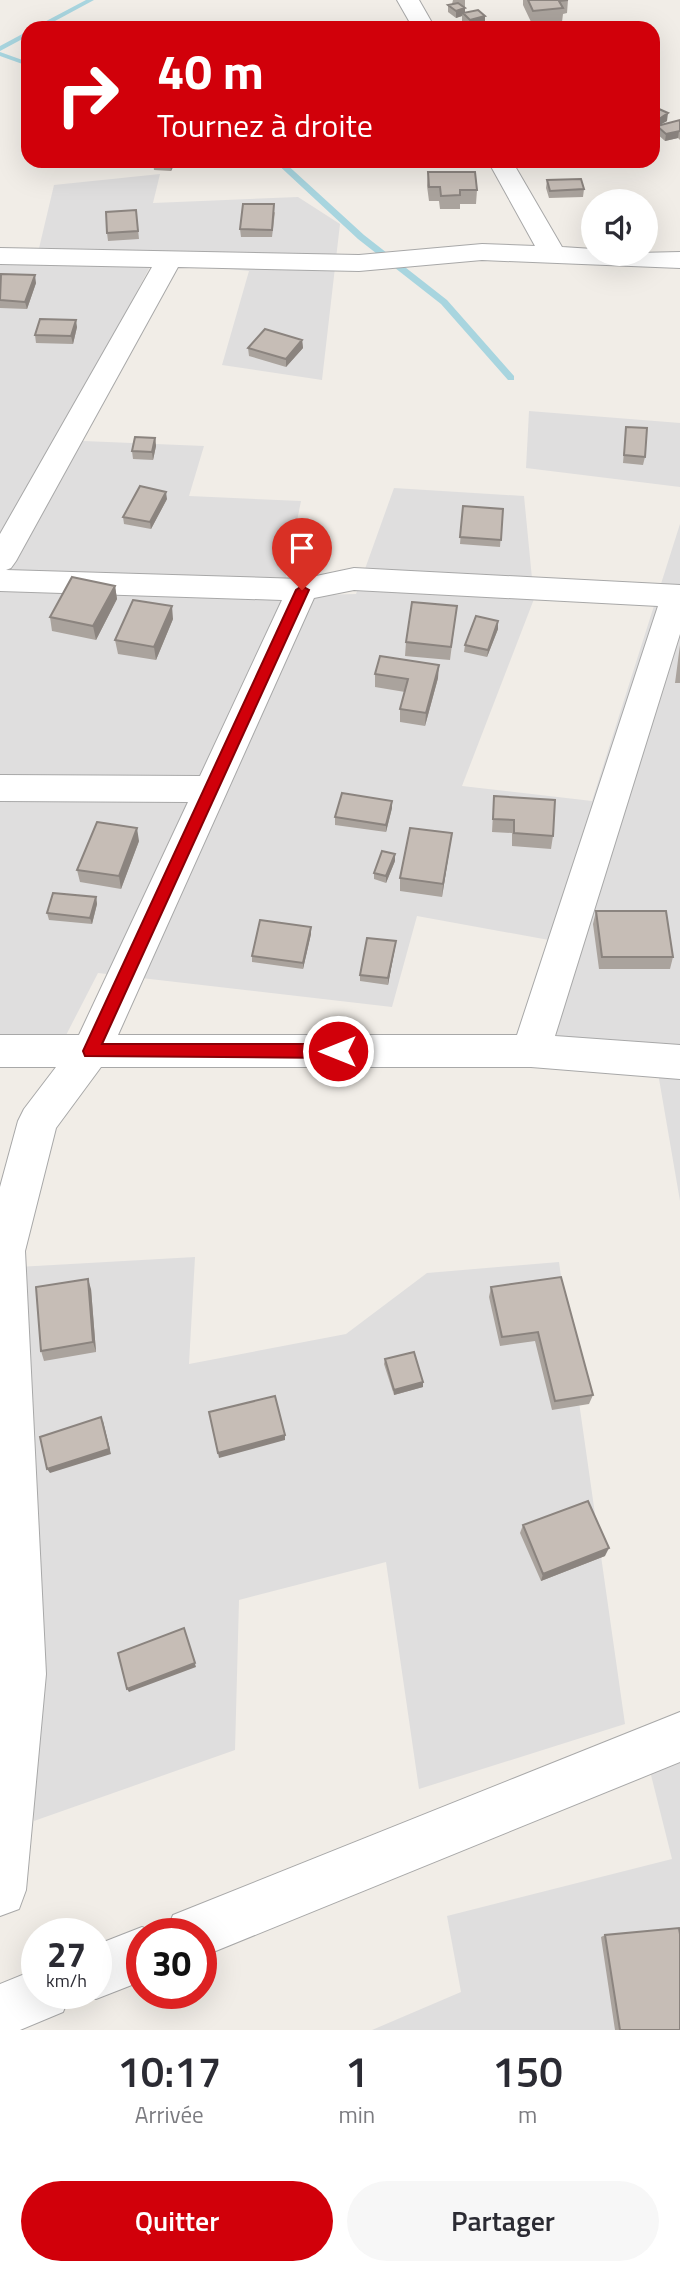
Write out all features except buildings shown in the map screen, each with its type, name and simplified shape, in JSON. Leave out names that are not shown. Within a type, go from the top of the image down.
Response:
[{"type":"street","points":[[408,0],[420,21]]},
{"type":"street","points":[[504,168],[553,255]]},
{"type":"street","points":[[0,256],[359,263],[482,252],[680,260]]},
{"type":"street","points":[[0,561],[170,258]]},
{"type":"street","points":[[0,580],[302,590],[354,579],[680,598]]},
{"type":"street","points":[[0,1890],[21,1674],[4,1251],[38,1121],[91,1051],[302,590]]},
{"type":"street","points":[[531,1051],[672,609],[680,598]]},
{"type":"street","points":[[0,788],[211,789]]},
{"type":"street","points":[[0,1051],[531,1051],[680,1062]]},
{"type":"street","points":[[217,1924],[680,1737]]},
{"type":"street","points":[[0,2011],[21,2002]]},
{"type":"shaded area","points":[[160,174],[153,203],[298,197],[340,224],[322,380],[222,365],[249,271],[153,261],[59,440],[204,446],[189,496],[301,501],[282,596],[356,594],[394,488],[524,496],[534,599],[462,786],[592,801],[680,524],[680,1201],[653,1044],[536,1044],[560,942],[417,916],[392,1007],[98,973],[62,1043],[0,1043],[0,260],[36,261],[54,185]]},
{"type":"shaded area","points":[[529,411],[680,423],[680,487],[526,468]]},
{"type":"shaded area","points":[[195,1257],[189,1364],[346,1334],[427,1273],[559,1262],[625,1724],[419,1789],[386,1562],[239,1600],[235,1750],[34,1821],[1,1422],[0,1268]]},
{"type":"shaded area","points":[[680,1759],[680,2030],[372,2030],[461,1992],[447,1916],[672,1859],[650,1771]]},
{"type":"waterway","points":[[50,21],[91,0]]},
{"type":"waterway","points":[[0,49],[21,37]]},
{"type":"waterway","points":[[0,54],[21,62]]},
{"type":"waterway","points":[[286,168],[361,237],[444,302],[511,378]]},
{"type":"route","points":[[302,590],[91,1051],[338,1051]]}]
